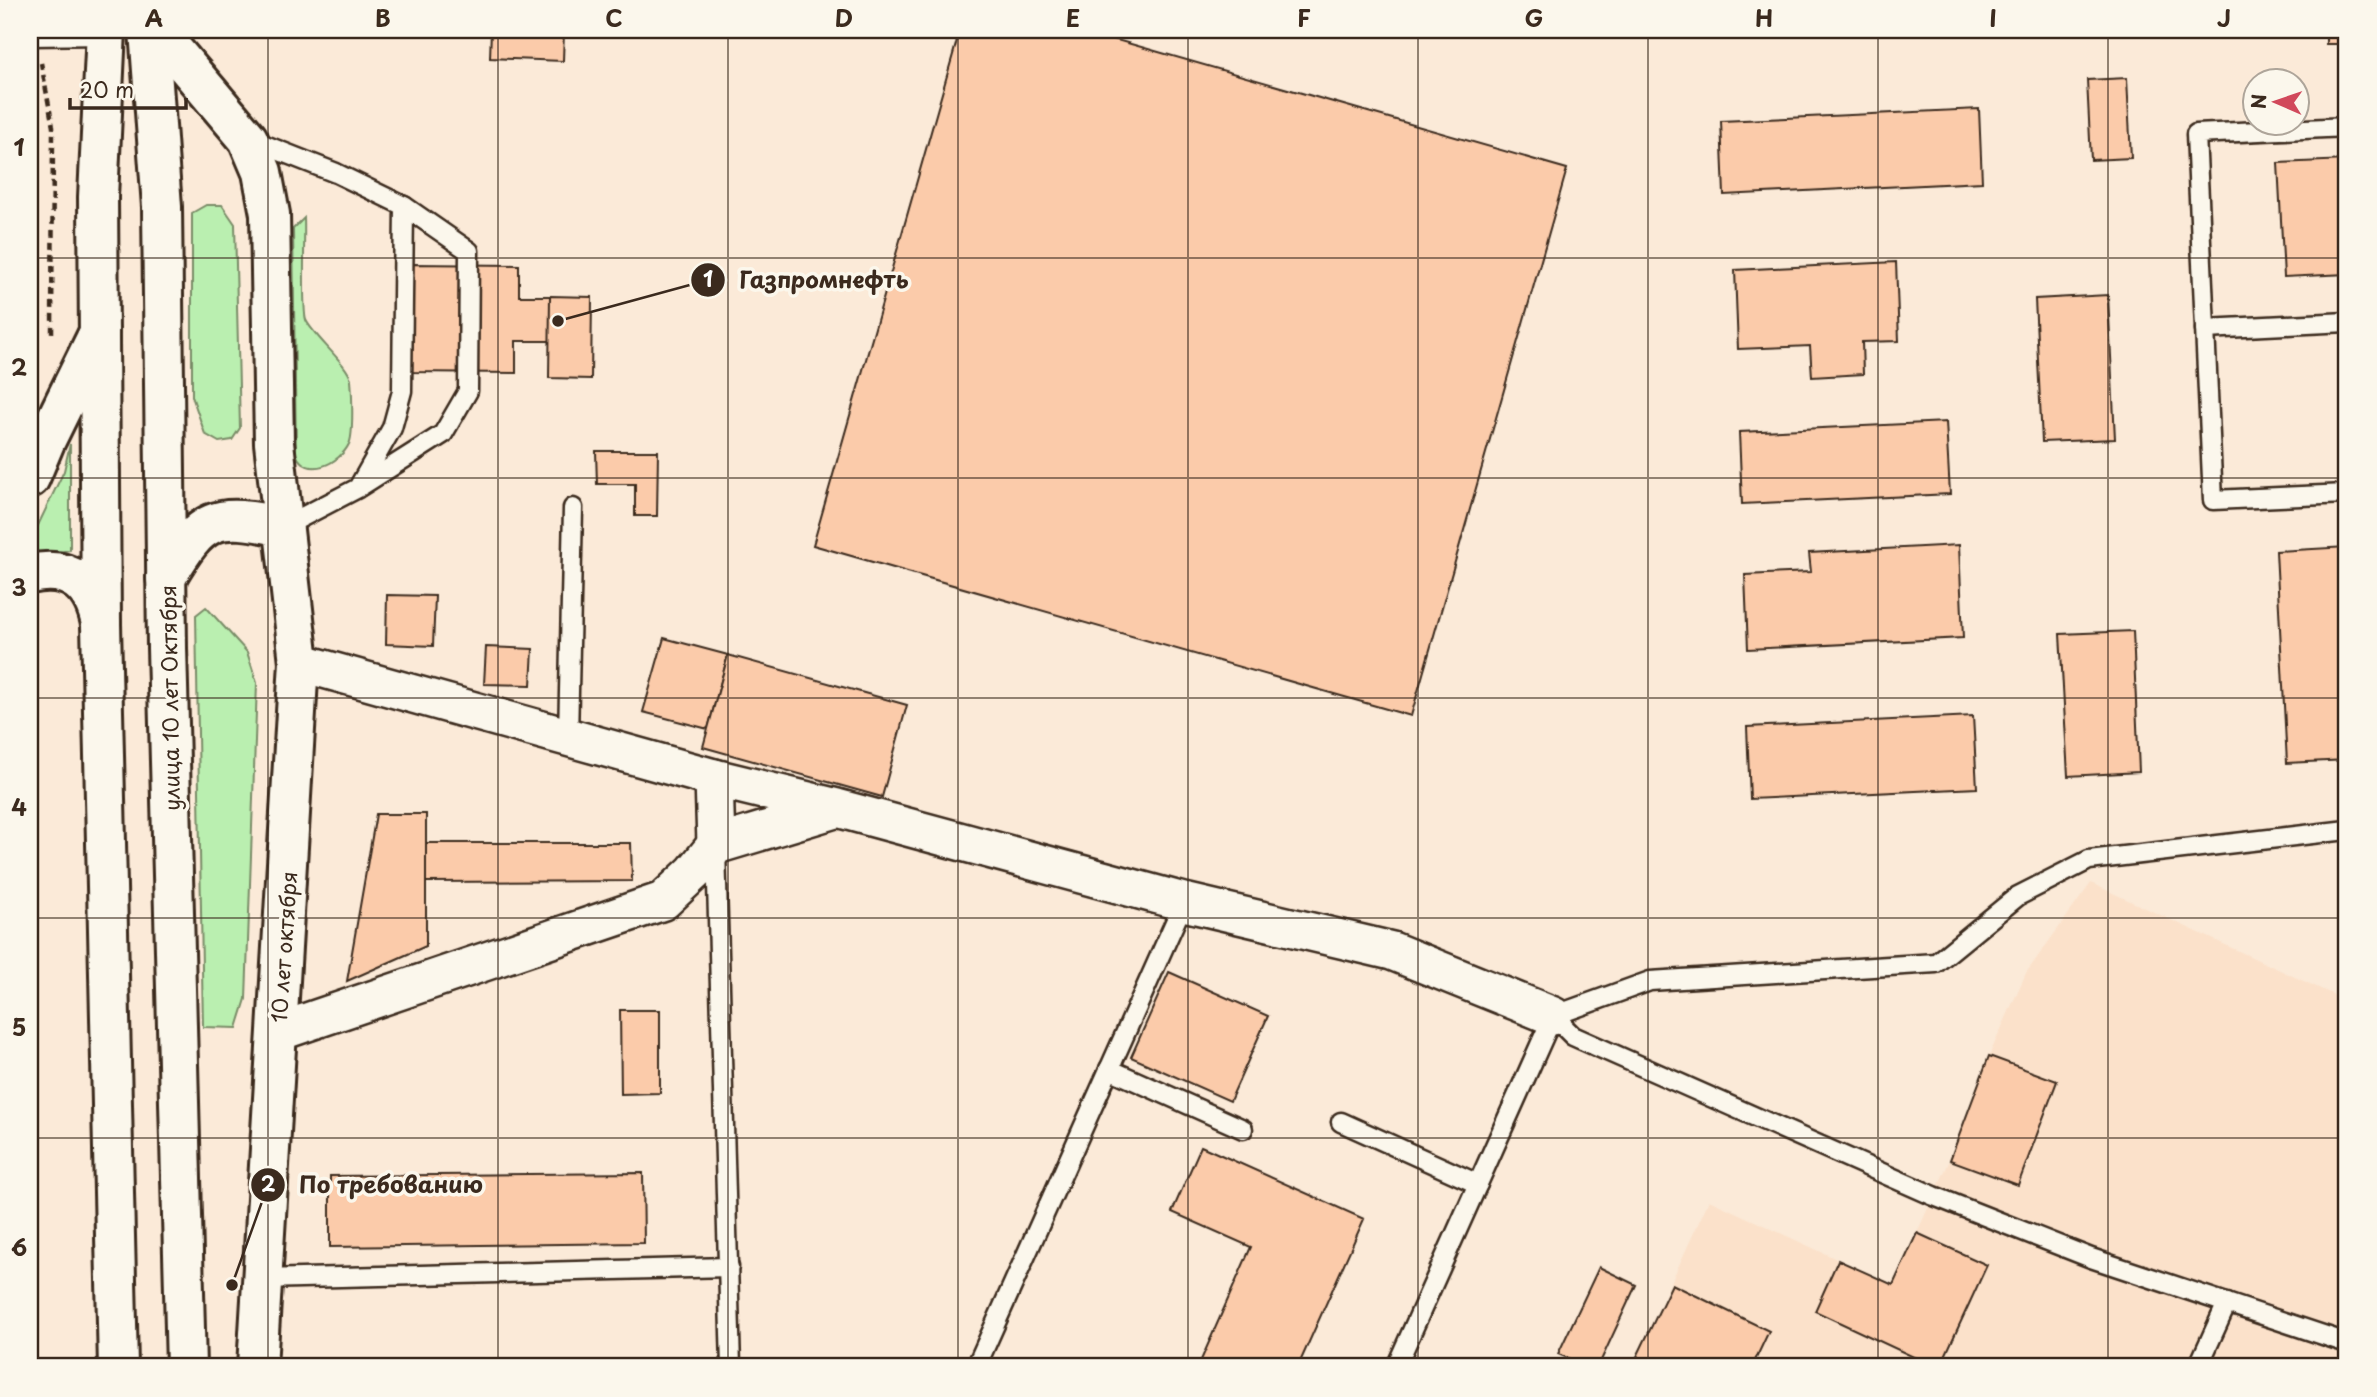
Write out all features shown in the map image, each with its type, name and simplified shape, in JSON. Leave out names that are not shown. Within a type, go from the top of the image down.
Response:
[{"type":"main road","name":"улица 10 лет Октября","points":[[149,30],[162,207],[166,578],[186,1367]]},
{"type":"main road","name":"10 лет октября","points":[[156,30],[248,139],[262,172],[270,214],[274,443],[299,662],[257,1367]]},
{"type":"main road","points":[[106,33],[98,197],[100,624],[118,1367]]},
{"type":"main road","points":[[30,478],[99,332]]},
{"type":"main road","points":[[166,578],[181,552],[201,530],[222,519],[246,519],[283,527]]},
{"type":"main road","points":[[30,574],[46,570],[67,574],[84,586],[97,603],[100,624]]},
{"type":"street","points":[[299,662],[714,778],[837,808],[1184,902],[1392,951],[1553,1016]]},
{"type":"street","points":[[714,778],[716,845]]},
{"type":"street","points":[[278,1031],[663,901],[694,872],[716,845],[837,808]]},
{"type":"lane","points":[[33,36],[106,33]]},
{"type":"lane","points":[[2347,127],[2196,134],[2213,500],[2347,494]]},
{"type":"lane","points":[[248,139],[336,173],[404,206],[468,251],[468,391],[443,434],[358,488],[283,527]]},
{"type":"lane","points":[[358,488],[392,428],[402,391],[404,206]]},
{"type":"lane","points":[[2205,329],[2347,322]]},
{"type":"lane","points":[[568,737],[573,508]]},
{"type":"lane","points":[[1396,1367],[1553,1016],[1650,981],[1936,963],[2018,896],[2089,860],[2257,839],[2347,831]]},
{"type":"lane","points":[[716,845],[731,1367]]},
{"type":"lane","points":[[976,1367],[1184,902]]},
{"type":"lane","points":[[1553,1016],[1573,1036],[1934,1196],[2091,1258],[2347,1343]]},
{"type":"lane","points":[[1109,1069],[1243,1129]]},
{"type":"lane","points":[[1341,1122],[1478,1184]]},
{"type":"lane","points":[[262,1279],[729,1267]]},
{"type":"lane","points":[[2198,1367],[2227,1303]]},
{"type":"path","points":[[33,36],[53,127],[52,341]]},
{"type":"shaded area","points":[[2091,883],[2347,1001],[2347,1367],[1632,1367],[1709,1200],[1893,1285],[1950,1160],[1989,1056],[2026,973]]},
{"type":"green space","points":[[206,205],[222,205],[235,224],[240,428],[232,440],[219,442],[205,434],[192,396],[192,213]]},
{"type":"green space","points":[[304,218],[306,320],[349,374],[352,393],[349,444],[345,451],[331,462],[315,467],[301,462],[296,454],[293,229]]},
{"type":"green space","points":[[70,444],[70,550],[53,553],[30,565],[30,542],[64,471]]},
{"type":"green space","points":[[206,607],[247,652],[257,683],[246,999],[237,1028],[203,1027],[196,615]]},
{"type":"building","points":[[491,30],[564,30],[563,61],[490,58]]},
{"type":"building","points":[[960,30],[1082,30],[1567,169],[1411,716],[813,545]]},
{"type":"building","points":[[2326,30],[2347,30],[2347,44],[2326,44]]},
{"type":"building","points":[[2127,78],[2131,158],[2091,160],[2087,80]]},
{"type":"building","points":[[1979,109],[1982,182],[1724,195],[1721,121]]},
{"type":"building","points":[[2347,160],[2347,274],[2284,277],[2278,163]]},
{"type":"building","points":[[1896,262],[1899,341],[1862,342],[1863,374],[1812,377],[1810,346],[1738,349],[1735,270]]},
{"type":"building","points":[[409,264],[519,265],[519,296],[550,296],[550,341],[516,341],[516,373],[408,372]]},
{"type":"building","points":[[2108,295],[2115,439],[2042,442],[2035,299]]},
{"type":"building","points":[[550,296],[592,297],[591,379],[549,378]]},
{"type":"building","points":[[1946,422],[1950,494],[1742,504],[1739,432]]},
{"type":"building","points":[[596,451],[658,451],[657,516],[635,516],[635,484],[597,484]]},
{"type":"building","points":[[1959,545],[1963,638],[1748,649],[1745,575],[1811,572],[1809,553]]},
{"type":"building","points":[[2347,547],[2347,760],[2287,763],[2276,551]]},
{"type":"building","points":[[387,595],[435,596],[433,646],[386,644]]},
{"type":"building","points":[[2133,631],[2139,772],[2068,776],[2060,634]]},
{"type":"building","points":[[664,638],[728,655],[708,729],[643,712]]},
{"type":"building","points":[[486,647],[533,649],[531,685],[484,684]]},
{"type":"building","points":[[728,655],[907,705],[882,797],[703,747]]},
{"type":"building","points":[[1973,716],[1977,788],[1750,799],[1747,727]]},
{"type":"building","points":[[376,814],[426,814],[426,946],[347,981]]},
{"type":"building","points":[[426,843],[631,843],[632,881],[426,882]]},
{"type":"building","points":[[1169,972],[1268,1016],[1230,1101],[1131,1057]]},
{"type":"building","points":[[620,1010],[660,1010],[660,1093],[621,1094]]},
{"type":"building","points":[[1989,1056],[2057,1081],[2018,1185],[1950,1160]]},
{"type":"building","points":[[1201,1146],[1364,1219],[1300,1362],[1313,1367],[1198,1367],[1251,1247],[1172,1212]]},
{"type":"building","points":[[643,1173],[644,1243],[330,1247],[330,1176]]},
{"type":"building","points":[[1917,1233],[1987,1265],[1940,1367],[1815,1311],[1838,1260],[1893,1285]]},
{"type":"building","points":[[1599,1267],[1636,1285],[1598,1367],[1566,1367],[1570,1359],[1558,1354]]},
{"type":"building","points":[[1672,1284],[1769,1331],[1752,1367],[1632,1367]]},
{"type":"building","points":[[2027,1358],[2045,1367],[2022,1367]]},
{"type":"place","name":"Газпромнефть","points":[[558,321]]},
{"type":"place","name":"По требованию","points":[[232,1285]]}]
